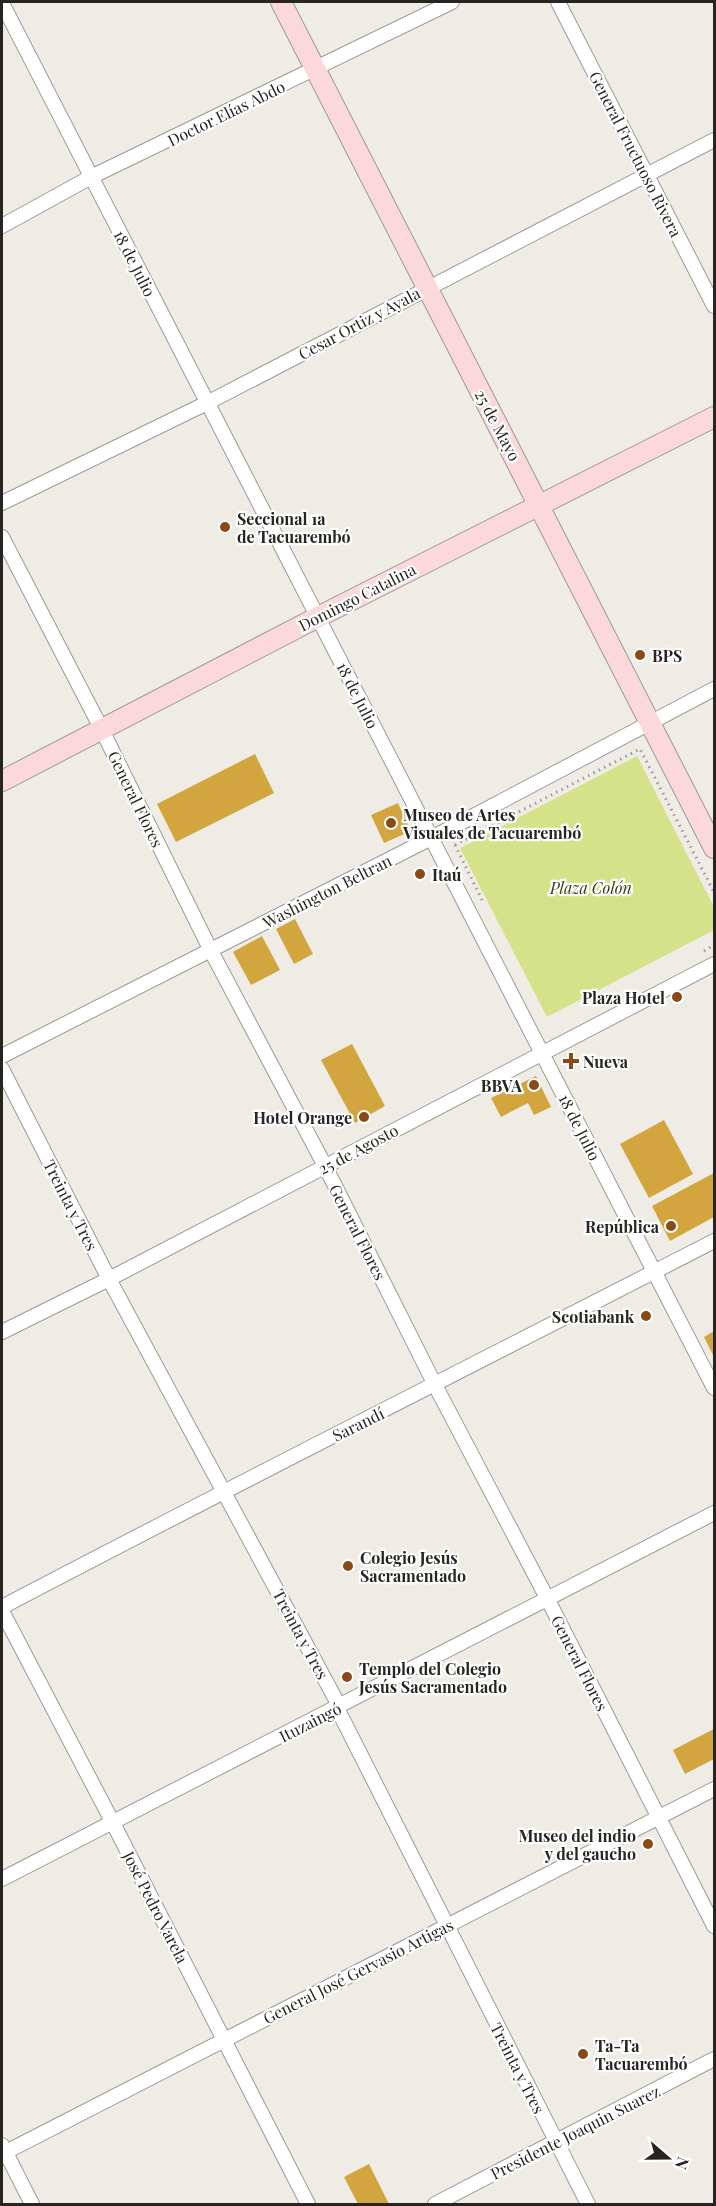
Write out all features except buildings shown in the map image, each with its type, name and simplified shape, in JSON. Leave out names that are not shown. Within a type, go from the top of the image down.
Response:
[{"type":"street","name":"25 de Mayo","points":[[281,2],[714,848]]},
{"type":"street","name":"Doctor Elías Abdo","points":[[2,226],[92,177],[452,2]]},
{"type":"street","name":"General Fructuoso Rivera","points":[[558,2],[714,306]]},
{"type":"street","name":"18 de Julio","points":[[2,3],[714,1388]]},
{"type":"street","name":"Cesar Ortiz y Ayala","points":[[2,503],[207,403],[714,140]]},
{"type":"street","name":"Domingo Catalina","points":[[2,781],[318,617],[714,417]]},
{"type":"street","name":"General Flores","points":[[2,537],[101,728],[211,951],[325,1166],[435,1385],[547,1598],[714,1926]]},
{"type":"street","name":"Washington Beltran","points":[[2,1056],[211,951],[714,689]]},
{"type":"street","name":"25 de Agosto","points":[[2,1332],[109,1279],[714,964]]},
{"type":"street","name":"Treinta y Tres","points":[[2,1069],[109,1279],[336,1700],[337,1708],[588,2205]]},
{"type":"street","name":"Sarandí","points":[[2,1609],[224,1490],[435,1385],[714,1241]]},
{"type":"street","name":"Ituzaingó","points":[[2,1879],[714,1514]]},
{"type":"street","name":"José Pedro Varela","points":[[2,1609],[308,2205]]},
{"type":"street","name":"General José Gervasio Artigas","points":[[3,2151],[714,1789]]},
{"type":"street","name":"Presidente Joaquin Suarez","points":[[435,2205],[714,2059]]},
{"type":"street","points":[[3,2151],[32,2205]]},
{"type":"path","points":[[455,845],[640,749],[714,892]]},
{"type":"green space","name":"Plaza Colón","points":[[637,756],[714,907],[714,930],[547,1017],[460,848]]},
{"type":"place","name":"Seccional 1a de Tacuarembó","points":[[225,527]]},
{"type":"place","name":"BPS","points":[[640,655]]},
{"type":"place","name":"Museo de Artes Visuales de Tacuarembó","points":[[391,823]]},
{"type":"place","name":"Itaú","points":[[420,874]]},
{"type":"place","name":"Plaza Hotel","points":[[677,997]]},
{"type":"place","name":"Nueva","points":[[571,1061]]},
{"type":"place","name":"BBVA","points":[[534,1085]]},
{"type":"place","name":"Hotel Orange","points":[[364,1117]]},
{"type":"place","name":"República","points":[[671,1226]]},
{"type":"place","name":"Scotiabank","points":[[646,1316]]},
{"type":"place","name":"Colegio Jesús Sacramentado","points":[[348,1566]]},
{"type":"place","name":"Templo del Colegio Jesús Sacramentado","points":[[347,1677]]},
{"type":"place","name":"Museo del indio y del gaucho","points":[[648,1844]]},
{"type":"place","name":"Ta-Ta Tacuarembó","points":[[583,2054]]}]
